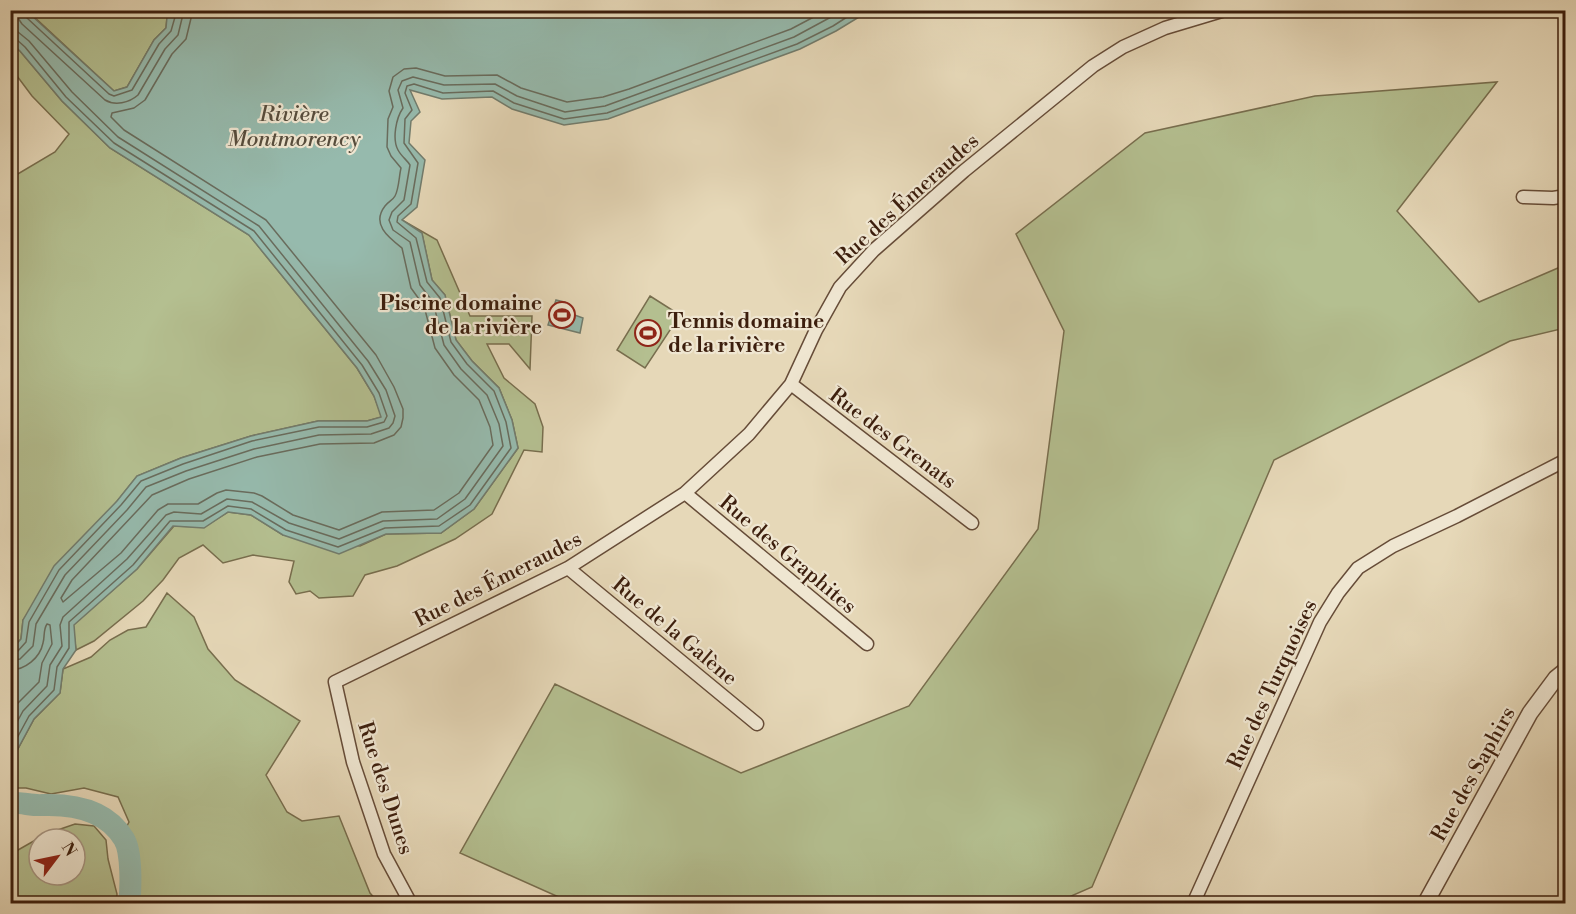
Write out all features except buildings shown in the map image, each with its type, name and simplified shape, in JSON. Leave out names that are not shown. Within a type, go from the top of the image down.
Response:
[{"type":"street","name":"Rue des Émeraudes","points":[[335,682],[568,568],[685,493],[749,434],[790,384],[840,287],[874,250],[964,171],[1093,66],[1123,47],[1165,28],[1225,10]]},
{"type":"street","points":[[1523,197],[1566,196]]},
{"type":"street","name":"Rue des Grenats","points":[[790,384],[972,523]]},
{"type":"street","name":"Rue des Turquoises","points":[[1193,903],[1320,621],[1344,584],[1358,568],[1393,546],[1566,460]]},
{"type":"street","name":"Rue des Graphites","points":[[685,493],[867,644]]},
{"type":"street","name":"Rue de la Galène","points":[[568,568],[756,724]]},
{"type":"street","name":"Rue des Saphirs","points":[[1425,903],[1530,713],[1556,678],[1566,670]]},
{"type":"street","name":"Rue des Dunes","points":[[335,682],[353,762],[384,854],[411,903]]},
{"type":"green space","points":[[31,10],[173,11],[167,17],[166,28],[154,40],[127,87],[114,91],[30,13]]},
{"type":"green space","points":[[11,43],[62,101],[110,148],[249,235],[357,368],[374,396],[382,417],[367,421],[318,421],[251,436],[181,458],[137,476],[23,620],[21,639],[11,650],[11,178],[55,152],[69,134],[32,96],[11,68]]},
{"type":"green space","points":[[1497,82],[1397,211],[1479,302],[1565,265],[1565,328],[1510,341],[1274,460],[1092,887],[1053,904],[572,903],[460,853],[555,684],[741,773],[909,706],[1038,529],[1064,331],[1016,234],[1145,133],[1315,96]]},
{"type":"green space","points":[[402,220],[437,240],[470,316],[532,316],[530,369],[509,344],[487,344],[504,378],[535,404],[543,427],[542,452],[524,450],[492,514],[455,539],[397,566],[365,575],[353,596],[319,598],[310,591],[296,594],[289,582],[294,561],[253,555],[223,563],[203,545],[179,558],[163,580],[143,601],[94,641],[76,650],[73,625],[137,569],[174,526],[204,527],[228,512],[251,515],[283,535],[360,546],[386,534],[441,533],[474,509],[518,448],[512,420],[499,388],[472,361],[456,340],[445,295],[432,280],[422,234]]},
{"type":"green space","name":"Tennis domaine de la rivière","points":[[650,296],[680,315],[645,368],[617,350]]},
{"type":"green space","points":[[167,593],[194,617],[208,649],[235,680],[300,721],[266,775],[287,812],[302,821],[339,816],[370,893],[379,903],[135,903],[125,881],[118,843],[129,822],[118,797],[84,788],[51,794],[26,788],[12,788],[13,758],[34,719],[60,693],[63,669],[91,657],[110,640],[128,630],[146,627]]},
{"type":"green space","points":[[75,824],[94,826],[106,840],[108,859],[117,894],[116,903],[11,903],[11,854],[27,845],[27,887],[87,887],[87,827],[66,827]]},
{"type":"water","name":"Rivière Montmorency","points":[[11,10],[31,11],[30,14],[114,91],[127,87],[154,40],[166,28],[167,17],[173,11],[869,11],[800,49],[608,119],[564,125],[512,109],[492,97],[442,99],[410,90],[420,112],[411,121],[409,143],[425,160],[417,207],[402,220],[422,233],[432,280],[445,295],[456,340],[472,361],[499,388],[512,420],[518,448],[474,509],[441,533],[386,534],[339,554],[283,535],[251,515],[228,512],[204,528],[173,526],[137,569],[74,625],[76,650],[63,669],[60,693],[34,719],[13,758],[11,795],[11,650],[21,639],[23,620],[54,566],[117,501],[137,476],[181,458],[251,436],[318,421],[367,421],[381,417],[374,396],[357,368],[249,235],[110,148],[62,101],[11,43]]},
{"type":"water","name":"Piscine domaine de la rivière","points":[[556,300],[565,302],[566,312],[583,318],[580,333],[548,325]]},
{"type":"waterway","points":[[10,803],[78,808],[109,821],[127,845],[130,871],[129,904]]},
{"type":"place","name":"Piscine domaine de la rivière","points":[[562,315]]},
{"type":"place","name":"Tennis domaine de la rivière","points":[[648,333]]}]
